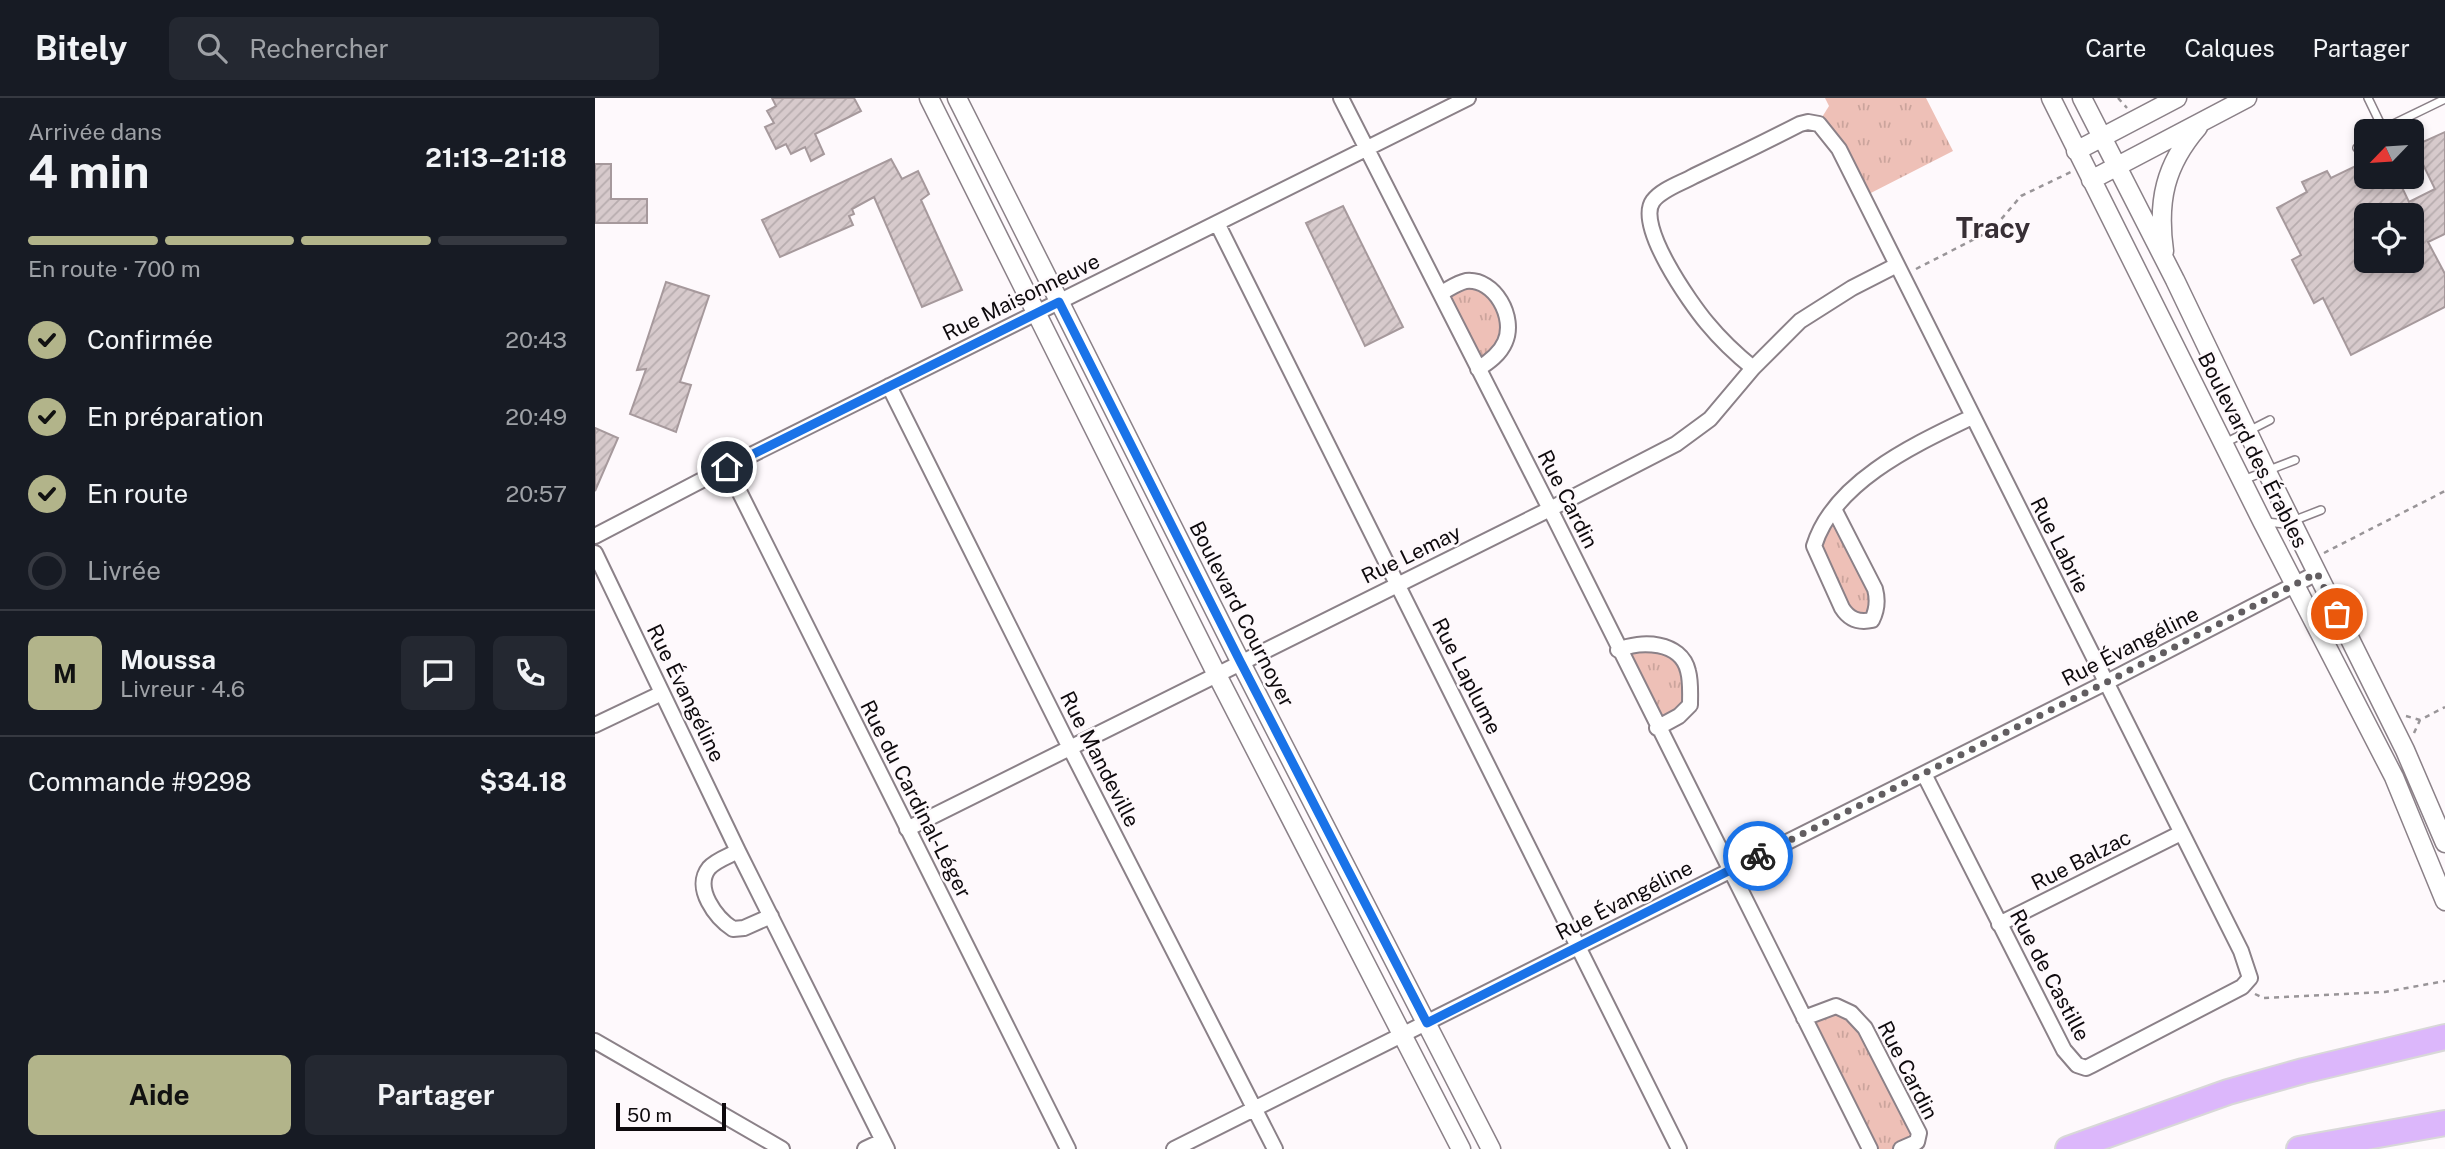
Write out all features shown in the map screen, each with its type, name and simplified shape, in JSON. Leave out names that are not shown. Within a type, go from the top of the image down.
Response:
[{"type":"highway","points":[[2068,1149],[2228,1091],[2303,1070],[2445,1037]]},
{"type":"highway","points":[[2299,1149],[2445,1123]]},
{"type":"street","points":[[929,98],[1217,675],[1461,1149]]},
{"type":"street","name":"Boulevard Cournoyer","points":[[957,98],[1241,663],[1491,1149]]},
{"type":"street","name":"Rue Cardin","points":[[1341,98],[1870,1149]]},
{"type":"street","name":"Rue Maisonneuve","points":[[595,536],[727,467],[1468,98]]},
{"type":"street","name":"Boulevard des Érables","points":[[2051,98],[2082,166],[2394,777],[2445,901]]},
{"type":"street","name":"Boulevard des Érables","points":[[2082,98],[2175,280],[2291,522],[2405,750],[2445,843]]},
{"type":"street","points":[[2082,166],[2102,137],[2177,98]]},
{"type":"street","points":[[2082,166],[2116,167],[2247,98]]},
{"type":"street","points":[[2175,280],[2164,252],[2162,237],[2164,189],[2178,152],[2202,122]]},
{"type":"street","name":"Rue Labrie","points":[[1753,368],[1706,322],[1681,287],[1655,236],[1650,208],[1663,192],[1731,158],[1800,124],[1819,124],[1839,149],[2241,951],[2250,978],[2247,990]]},
{"type":"street","name":"Rue Laplume","points":[[1217,223],[1679,1149]]},
{"type":"street","name":"Rue Lemay","points":[[907,829],[1550,509],[1687,437],[1710,419],[1753,368],[1800,321],[1851,288],[1896,265]]},
{"type":"street","points":[[1441,293],[1465,281],[1476,282],[1494,292],[1501,301],[1509,327],[1506,341],[1490,361],[1478,369]]},
{"type":"street","name":"Rue Mandeville","points":[[889,386],[1275,1149]]},
{"type":"street","points":[[1834,509],[1875,589],[1876,614],[1872,620],[1863,622],[1847,616],[1814,546],[1821,527],[1834,509],[1892,458],[1972,417]]},
{"type":"street","name":"Rue du Cardinal-Léger","points":[[727,467],[1068,1149]]},
{"type":"street","name":"Rue Évangéline","points":[[595,553],[738,851],[885,1145]]},
{"type":"street","name":"Rue Évangéline","points":[[1174,1149],[2107,682],[2317,573]]},
{"type":"street","points":[[1618,650],[1635,644],[1654,644],[1665,647],[1683,660],[1688,670],[1691,705],[1679,716],[1657,728]]},
{"type":"street","points":[[595,725],[662,693]]},
{"type":"street","name":"Rue de Castille","points":[[1924,774],[2064,1050],[2077,1065],[2086,1068],[2247,990]]},
{"type":"street","name":"Rue Balzac","points":[[1999,924],[2181,833]]},
{"type":"street","points":[[738,851],[710,867],[704,876],[704,888],[710,903],[717,915],[733,929],[744,928],[771,916]]},
{"type":"street","name":"Rue Cardin","points":[[1804,1018],[1836,1006],[1851,1013],[1865,1028],[1919,1133],[1917,1142],[1901,1149]]},
{"type":"street","points":[[595,1041],[782,1149]]},
{"type":"street","points":[[865,1149],[885,1145]]},
{"type":"lane","points":[[2368,98],[2377,119]]},
{"type":"lane","points":[[2404,119],[2445,99]]},
{"type":"lane","points":[[2224,443],[2270,420]]},
{"type":"lane","points":[[2242,480],[2295,460]]},
{"type":"lane","points":[[2262,521],[2280,525],[2321,510]]},
{"type":"path","points":[[2118,98],[2132,113]]},
{"type":"path","points":[[1910,272],[1992,230],[2021,196],[2082,166]]},
{"type":"path","points":[[2321,554],[2445,491]]},
{"type":"path","points":[[2412,736],[2420,720],[2445,707]]},
{"type":"path","points":[[2402,714],[2420,720]]},
{"type":"path","points":[[2247,990],[2263,998],[2385,992],[2445,981]]},
{"type":"green space","points":[[1825,98],[1926,98],[1953,151],[1863,197],[1819,122],[1829,106]]},
{"type":"green space","points":[[1465,281],[1485,288],[1507,327],[1481,366],[1445,294]]},
{"type":"green space","points":[[1834,513],[1873,589],[1870,618],[1849,614],[1816,546]]},
{"type":"green space","points":[[1635,644],[1683,660],[1688,702],[1661,723],[1624,647]]},
{"type":"green space","points":[[1816,1012],[1851,1013],[1918,1134],[1899,1149],[1871,1149],[1805,1018]]},
{"type":"building","points":[[772,98],[854,98],[861,111],[815,134],[824,154],[811,161],[805,147],[791,154],[786,144],[776,149],[765,127],[774,123],[767,111],[776,106]]},
{"type":"building","points":[[2445,132],[2445,234],[2428,242],[2445,274],[2445,307],[2351,355],[2323,298],[2314,303],[2292,260],[2301,255],[2277,208],[2307,192],[2302,182],[2327,171],[2331,178],[2354,167],[2354,189],[2403,189],[2409,202],[2435,189],[2424,166],[2424,141]]},
{"type":"building","points":[[891,159],[902,179],[918,171],[929,194],[921,200],[962,290],[922,307],[874,197],[852,209],[854,214],[849,216],[853,225],[780,257],[762,220]]},
{"type":"building","points":[[595,164],[611,164],[611,199],[647,199],[647,223],[595,223]]},
{"type":"building","points":[[1343,206],[1403,327],[1365,346],[1306,223]]},
{"type":"building","points":[[666,282],[709,296],[680,382],[691,385],[676,432],[630,414],[646,369],[637,370]]},
{"type":"building","points":[[595,428],[618,438],[595,491]]},
{"type":"way so far","points":[[1758,856],[2107,682],[2317,573],[2337,614]]},
{"type":"district","name":"Tracy","points":[[1993,227]]},
{"type":"route","points":[[727,467],[1059,302],[1427,1023],[1758,856]]}]
